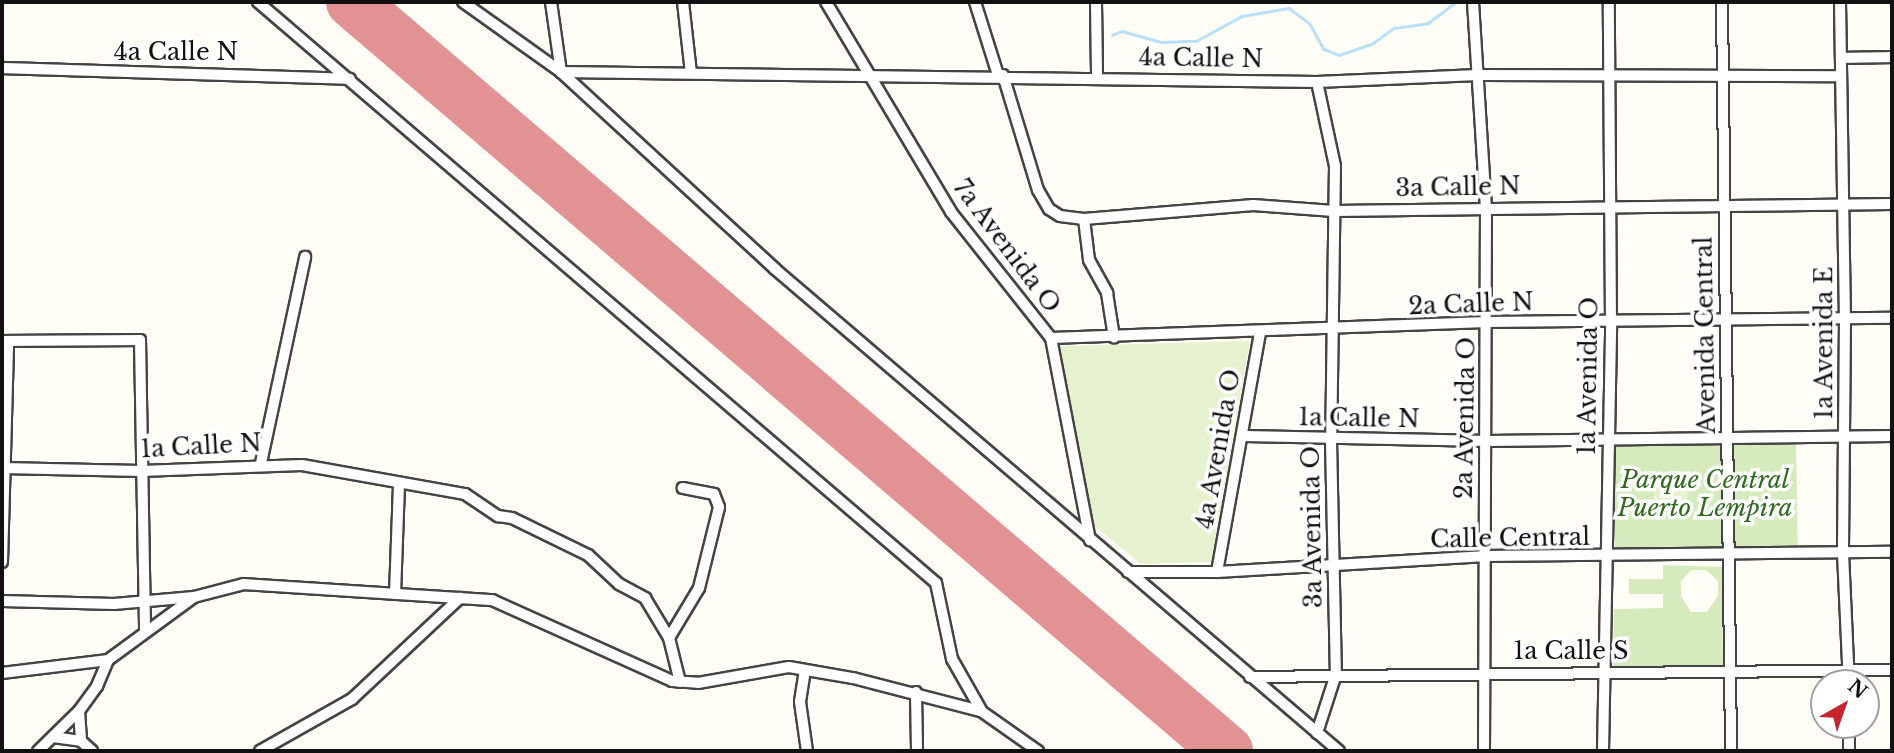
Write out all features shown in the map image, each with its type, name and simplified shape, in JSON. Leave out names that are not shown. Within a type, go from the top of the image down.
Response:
[{"type":"street","points":[[258,2],[936,583],[952,659],[981,711]]},
{"type":"street","points":[[463,2],[561,72],[775,270],[1339,751]]},
{"type":"street","points":[[551,2],[561,72]]},
{"type":"street","points":[[683,2],[691,73]]},
{"type":"street","points":[[975,2],[1001,75]]},
{"type":"street","points":[[1096,2],[1097,76]]},
{"type":"street","name":"2a Avenida O","points":[[1473,2],[1486,207],[1488,441],[1483,556],[1484,751]]},
{"type":"street","name":"1a Avenida O","points":[[1603,751],[1611,321],[1609,2]]},
{"type":"street","name":"Avenida Central","points":[[1722,2],[1731,751]]},
{"type":"street","name":"1a Avenida E","points":[[1840,2],[1845,319],[1843,553],[1849,669]]},
{"type":"street","name":"7a Avenida O","points":[[830,3],[951,212],[1051,338],[1090,540]]},
{"type":"street","points":[[1841,58],[1892,57]]},
{"type":"street","name":"4a Calle N","points":[[2,68],[350,79]]},
{"type":"street","name":"4a Calle N","points":[[561,72],[873,78],[1097,76],[1317,82],[1478,75],[1725,78],[1841,76]]},
{"type":"street","name":"3a Calle N","points":[[1001,75],[1038,190],[1049,209],[1084,219],[1253,205],[1334,211],[1609,205],[1892,204]]},
{"type":"street","name":"3a Avenida O","points":[[1317,82],[1330,134],[1335,192],[1331,440],[1336,674],[1317,733]]},
{"type":"street","points":[[1084,219],[1089,260],[1107,293],[1114,337]]},
{"type":"street","points":[[261,463],[305,257]]},
{"type":"street","name":"2a Calle N","points":[[1051,338],[1334,331],[1487,322],[1892,318]]},
{"type":"street","name":"4a Avenida O","points":[[1217,572],[1245,436],[1260,333]]},
{"type":"street","points":[[2,562],[5,341],[140,340],[145,630]]},
{"type":"street","name":"1a Calle N","points":[[1245,436],[1331,440],[1488,441],[1892,436]]},
{"type":"street","name":"1a Calle N","points":[[4,468],[141,471],[261,463],[302,465],[399,486],[465,494],[498,516],[512,518],[588,555],[619,584],[645,598],[669,638],[680,682]]},
{"type":"street","points":[[395,594],[399,486]]},
{"type":"street","points":[[669,638],[699,588],[719,507],[714,494],[683,488]]},
{"type":"street","name":"Calle Central","points":[[1128,572],[1217,572],[1483,556],[1605,558],[1892,552]]},
{"type":"street","points":[[2,601],[92,604],[194,597],[244,584],[492,600],[680,682],[773,668],[805,670],[916,692],[981,711],[1038,751]]},
{"type":"street","points":[[38,751],[79,711],[97,686],[108,660],[145,630],[194,597]]},
{"type":"street","points":[[260,751],[352,699],[460,598]]},
{"type":"street","points":[[2,673],[108,660]]},
{"type":"street","points":[[805,670],[800,702],[807,751]]},
{"type":"street","name":"1a Calle S","points":[[1250,677],[1483,672],[1810,671]]},
{"type":"street","points":[[916,692],[917,751]]},
{"type":"street","points":[[79,711],[81,741]]},
{"type":"street","points":[[52,737],[81,741],[92,751]]},
{"type":"green space","points":[[1250,341],[1211,562],[1141,564],[1092,524],[1060,346]]},
{"type":"green space","name":"Parque Central Puerto Lempira","points":[[1796,441],[1798,546],[1615,549],[1613,444]]},
{"type":"green space","points":[[1654,488],[1688,490],[1687,507],[1653,505]]},
{"type":"green space","points":[[1663,565],[1722,567],[1723,665],[1613,667],[1614,609],[1663,608],[1663,594],[1629,594],[1629,579],[1663,579]],"holes":[[[1691,570],[1706,570],[1718,581],[1718,596],[1707,612],[1691,612],[1681,596],[1681,581]]]},
{"type":"waterway","points":[[1112,35],[1122,31],[1161,42],[1196,41],[1242,16],[1289,8],[1310,24],[1324,49],[1339,55],[1373,43],[1394,28],[1428,23],[1456,2]]},
{"type":"runway","points":[[352,2],[1227,751]]}]
